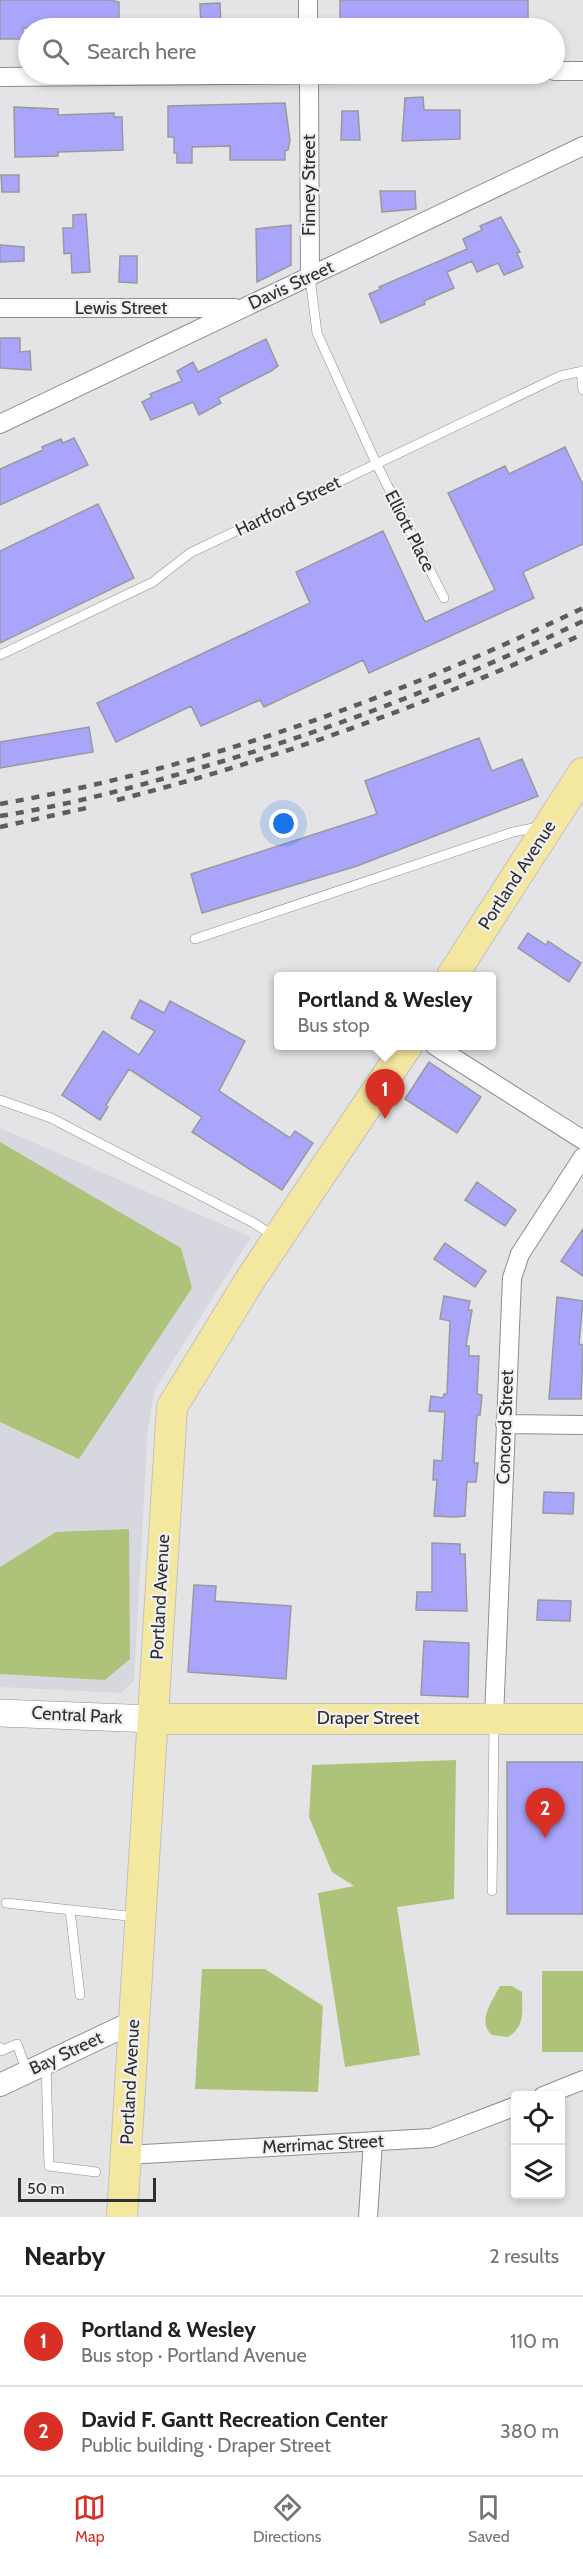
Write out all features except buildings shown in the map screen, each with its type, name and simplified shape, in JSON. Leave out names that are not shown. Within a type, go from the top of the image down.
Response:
[{"type":"main road","name":"Portland Avenue","points":[[455,972],[550,824],[581,782]]},
{"type":"main road","name":"Portland Avenue","points":[[122,2217],[172,1407],[277,1238],[404,1050]]},
{"type":"main road","name":"Central Park","points":[[0,1713],[153,1719]]},
{"type":"main road","name":"Draper Street","points":[[153,1719],[583,1719]]},
{"type":"street","points":[[308,0],[308,18]]},
{"type":"street","points":[[565,71],[583,70]]},
{"type":"street","points":[[0,77],[18,77]]},
{"type":"street","name":"Finney Street","points":[[309,84],[310,277]]},
{"type":"street","name":"Davis Street","points":[[0,424],[583,146]]},
{"type":"street","name":"Lewis Street","points":[[0,308],[242,308]]},
{"type":"street","points":[[441,1050],[583,1140]]},
{"type":"street","name":"Concord Street","points":[[494,1718],[505,1424],[515,1264],[583,1157]]},
{"type":"street","points":[[505,1424],[583,1425]]},
{"type":"street","name":"Bay Street","points":[[0,2085],[133,2022]]},
{"type":"street","points":[[556,2091],[583,2080]]},
{"type":"street","name":"Merrimac Street","points":[[126,2155],[432,2138],[511,2108]]},
{"type":"street","points":[[368,2217],[373,2141]]},
{"type":"lane","name":"Finney Street","points":[[310,277],[317,333],[376,463]]},
{"type":"lane","name":"Hartford Street","points":[[0,655],[153,582],[190,553],[560,376],[582,371]]},
{"type":"lane","points":[[582,371],[583,390]]},
{"type":"lane","name":"Elliott Place","points":[[376,463],[444,598]]},
{"type":"lane","points":[[195,939],[513,832],[550,824]]},
{"type":"lane","points":[[0,1100],[51,1118],[254,1223],[277,1238]]},
{"type":"lane","points":[[492,1891],[494,1718]]},
{"type":"lane","points":[[6,1903],[140,1917]]},
{"type":"lane","points":[[70,1910],[80,1995]]},
{"type":"lane","points":[[0,2050],[17,2044],[37,2068],[49,2166],[96,2172]]},
{"type":"shaded area","points":[[0,1128],[251,1237],[155,1389],[148,1427],[134,1681],[121,1693],[0,1687]]},
{"type":"green space","points":[[0,1142],[181,1248],[192,1288],[79,1459],[0,1422]]},
{"type":"green space","points":[[129,1529],[130,1659],[105,1680],[0,1674],[0,1567],[56,1532]]},
{"type":"green space","points":[[456,1760],[454,1899],[397,1907],[420,2055],[345,2067],[318,1893],[354,1886],[332,1872],[309,1817],[312,1765]]},
{"type":"green space","points":[[202,1969],[265,1969],[323,2006],[318,2092],[195,2089]]},
{"type":"green space","points":[[542,1971],[583,1971],[583,2052],[542,2052]]},
{"type":"green space","points":[[500,1986],[512,1986],[522,1992],[520,2024],[507,2037],[492,2035],[487,2030],[486,2024],[487,2011]]},
{"type":"railway","points":[[0,804],[151,771],[298,726],[442,671],[583,608]]},
{"type":"railway","points":[[0,816],[51,807],[128,788],[252,752],[348,720],[443,683],[583,621]]},
{"type":"railway","points":[[117,800],[177,784],[354,728],[469,683],[583,634]]},
{"type":"railway","points":[[0,827],[91,807]]},
{"type":"place","name":"Portland & Wesley","points":[[385,1119]]},
{"type":"place","name":"David F. Gantt Recreation Center","points":[[545,1838]]}]
